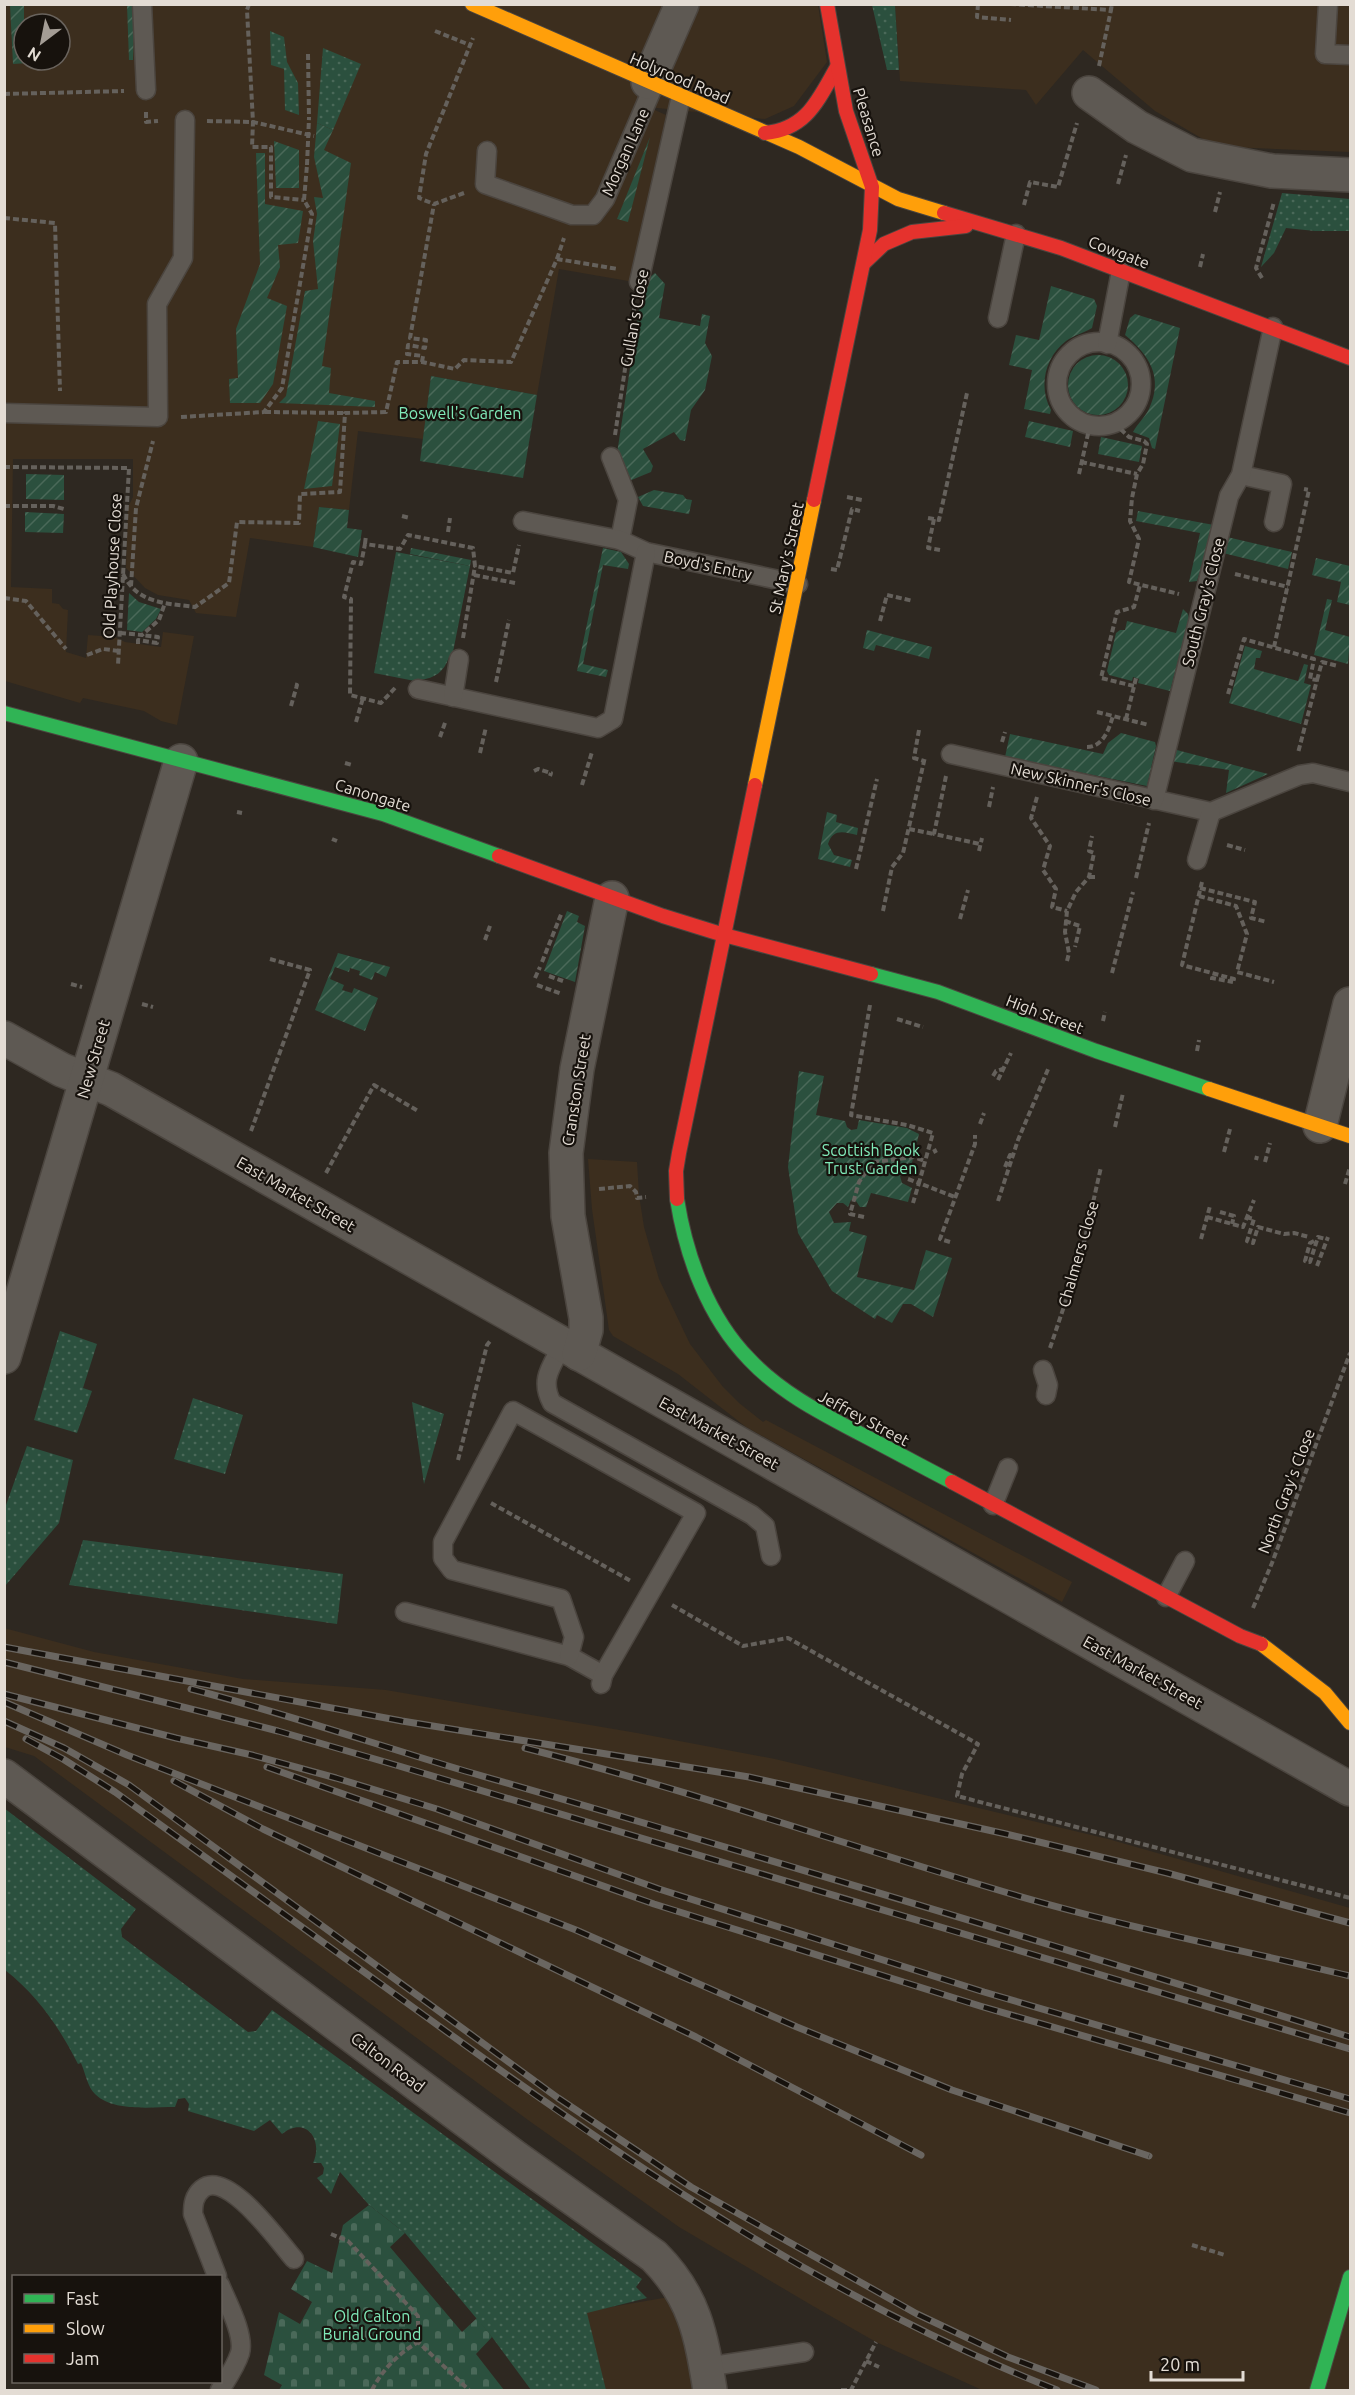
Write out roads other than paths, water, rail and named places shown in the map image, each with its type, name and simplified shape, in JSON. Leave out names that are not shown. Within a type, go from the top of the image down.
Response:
[{"type":"street","points":[[651,84],[682,4]]},
{"type":"street","name":"Pleasance","points":[[827,4],[846,111],[872,187]]},
{"type":"street","name":"Holyrood Road","points":[[478,7],[841,168],[872,187]]},
{"type":"street","name":"Pleasance","points":[[765,134],[786,130],[804,116],[837,67]]},
{"type":"street","points":[[1089,93],[1137,127],[1192,155],[1272,171],[1350,175]]},
{"type":"street","name":"Cowgate","points":[[872,187],[912,205],[1016,234],[1121,271],[1350,358]]},
{"type":"street","name":"St Mary's Street","points":[[724,935],[864,263],[870,230],[872,187]]},
{"type":"street","points":[[864,263],[884,244],[912,232],[982,224]]},
{"type":"street","name":"Canongate","points":[[4,713],[383,814],[612,898],[724,935]]},
{"type":"street","name":"New Street","points":[[4,1357],[181,761]]},
{"type":"street","name":"Cranston Street","points":[[571,1349],[586,1330],[586,1318],[568,1216],[566,1153],[577,1069],[612,898]]},
{"type":"street","name":"High Street","points":[[724,935],[938,992],[1061,1038],[1335,1131]]},
{"type":"street","name":"Jeffrey Street","points":[[724,935],[699,1044],[676,1171],[677,1194],[686,1243],[709,1299],[743,1353],[782,1388],[808,1406],[1240,1636],[1262,1644],[1324,1693],[1350,1724]]},
{"type":"street","points":[[1335,1131],[1350,1004]]},
{"type":"street","name":"East Market Street","points":[[4,1038],[62,1070],[111,1089],[1350,1789]]},
{"type":"street","name":"Calton Road","points":[[4,1776],[404,2075],[654,2256],[668,2270],[690,2303],[708,2379]]},
{"type":"street","points":[[1317,2391],[1350,2277]]},
{"type":"lane","points":[[142,4],[146,90]]},
{"type":"lane","points":[[1328,4],[1325,54],[1350,55]]},
{"type":"lane","name":"Morgan Lane","points":[[487,151],[485,184],[572,215],[593,215],[605,199],[651,84]]},
{"type":"lane","name":"Gullan's Close","points":[[639,282],[681,96]]},
{"type":"lane","points":[[4,413],[158,417],[157,304],[183,258],[185,120]]},
{"type":"lane","points":[[998,318],[1016,234]]},
{"type":"lane","points":[[1107,344],[1121,271]]},
{"type":"lane","name":"South Gray's Close","points":[[1154,800],[1229,496],[1241,475],[1273,327]]},
{"type":"lane","points":[[1091,343],[1107,344],[1129,355],[1140,376],[1140,393],[1133,408],[1114,423],[1090,425],[1075,419],[1064,407],[1057,392],[1058,376],[1064,361],[1076,349],[1091,343]]},
{"type":"lane","points":[[612,457],[628,500],[620,540]]},
{"type":"lane","points":[[1241,475],[1282,484],[1274,522]]},
{"type":"lane","name":"Boyd's Entry","points":[[524,521],[620,540],[645,552],[798,584]]},
{"type":"lane","points":[[418,689],[598,728],[613,719],[645,552]]},
{"type":"lane","points":[[453,697],[459,659]]},
{"type":"lane","name":"New Skinner's Close","points":[[951,754],[1211,812]]},
{"type":"lane","points":[[1197,860],[1211,812],[1299,775],[1313,773],[1350,782]]},
{"type":"lane","points":[[571,1349],[546,1379],[545,1391],[552,1403],[752,1515],[765,1526],[771,1556]]},
{"type":"lane","points":[[1043,1370],[1048,1386],[1047,1395]]},
{"type":"lane","points":[[405,1611],[569,1656],[602,1680],[696,1513],[513,1411],[443,1542],[443,1558],[452,1570],[561,1599],[574,1637],[569,1656]]},
{"type":"lane","points":[[993,1505],[1008,1468]]},
{"type":"lane","points":[[1166,1597],[1185,1561]]},
{"type":"lane","points":[[216,2275],[193,2214],[193,2203],[205,2186],[217,2185],[236,2194],[256,2213],[294,2259]]},
{"type":"lane","points":[[220,2391],[237,2361],[242,2346],[222,2290]]},
{"type":"lane","points":[[708,2379],[804,2352]]},
{"type":"railway","points":[[4,1647],[402,1721],[749,1777],[1006,1834],[1167,1873],[1350,1923]]},
{"type":"railway","points":[[4,1662],[278,1731],[1350,2049]]},
{"type":"railway","points":[[191,1689],[908,1902],[1350,2037]]},
{"type":"railway","points":[[4,1694],[336,1778],[437,1809],[659,1889],[984,1992],[1350,2099]]},
{"type":"railway","points":[[4,1702],[127,1755],[576,1930],[797,2027],[952,2090],[1149,2156]]},
{"type":"railway","points":[[4,1721],[64,1748],[129,1785],[558,2098],[691,2187],[917,2314],[1008,2357],[1096,2390]]},
{"type":"railway","points":[[26,1739],[115,1792],[500,2070],[651,2174],[808,2270],[889,2314],[972,2354],[1057,2390]]},
{"type":"railway","points":[[525,1748],[703,1799],[1042,1903],[1350,1976]]},
{"type":"railway","points":[[267,1767],[654,1904],[980,2006],[1350,2113]]},
{"type":"railway","points":[[174,1781],[263,1829],[696,2037],[921,2155]]},
{"type":"park label","name":"Boswell's Garden","points":[[460,413]]},
{"type":"park label","name":"Scottish Book Trust Garden","points":[[871,1159]]},
{"type":"park label","name":"Old Calton Burial Ground","points":[[372,2325]]}]
